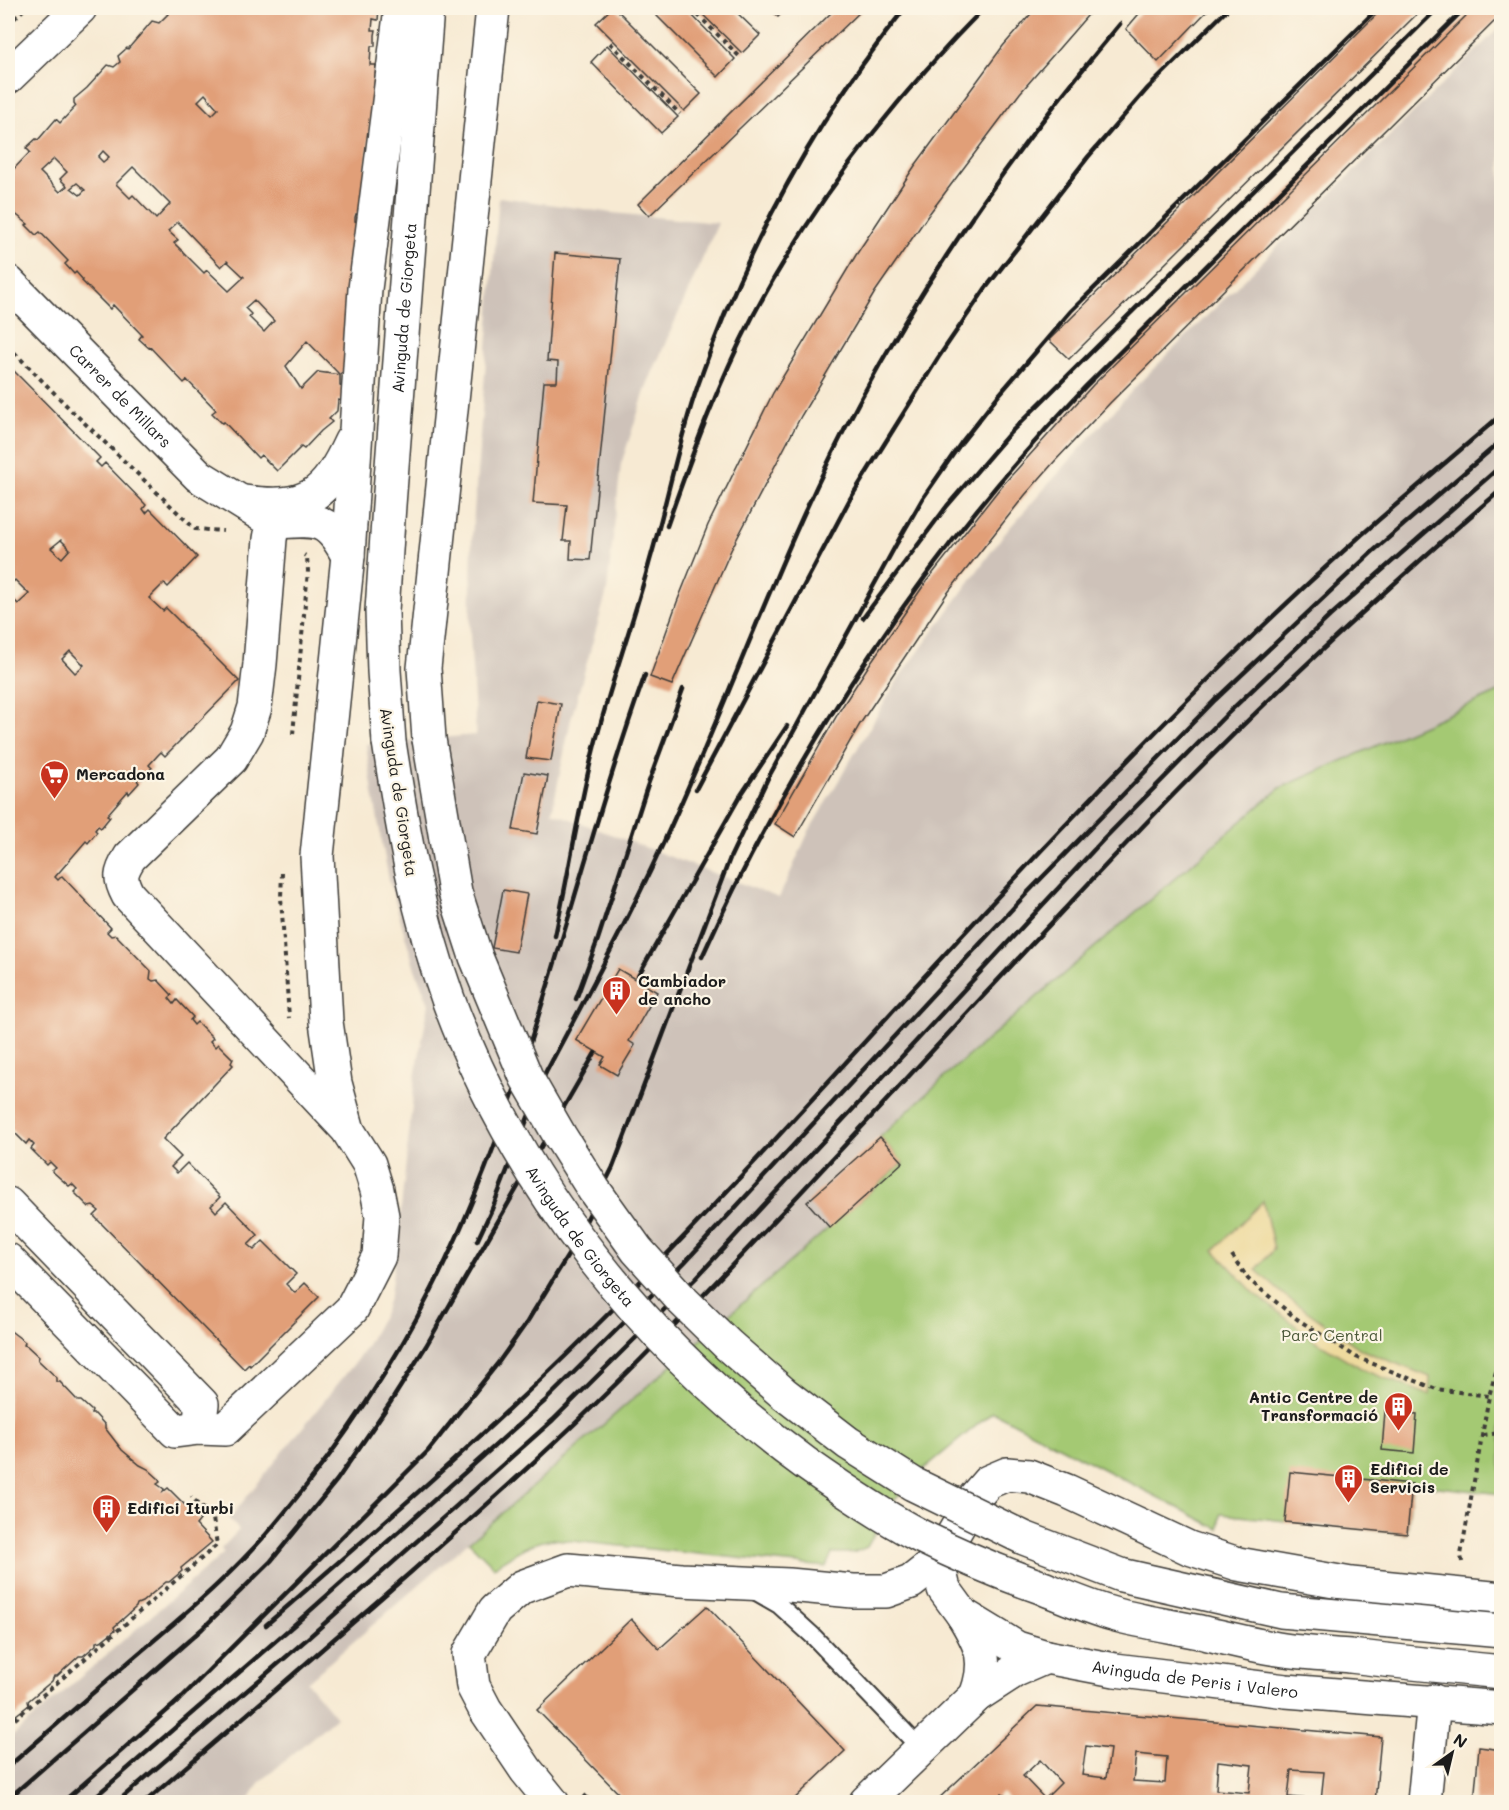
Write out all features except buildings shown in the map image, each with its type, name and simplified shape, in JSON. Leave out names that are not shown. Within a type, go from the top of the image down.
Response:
[{"type":"street","points":[[8,77],[80,8]]},
{"type":"street","points":[[347,1130],[335,1083],[326,1022],[317,856],[348,556],[365,289],[401,8]]},
{"type":"street","name":"Avinguda de Giorgeta","points":[[427,8],[383,599],[384,671],[389,742],[405,844],[416,895],[449,1002],[479,1072],[510,1133],[543,1189],[615,1286],[706,1383],[776,1441],[838,1487],[919,1535],[998,1572],[1111,1614],[1278,1649],[1502,1672]]},
{"type":"street","points":[[493,8],[424,668],[429,739],[455,892],[476,957],[526,1077],[583,1172],[637,1250],[683,1301],[728,1345],[783,1393],[839,1436],[913,1484],[1024,1538],[1121,1575],[1281,1611],[1502,1631]]},
{"type":"street","name":"Carrer de Millars","points":[[8,282],[199,476],[273,522]]},
{"type":"street","name":"Carrer de Millars","points":[[242,501],[268,505],[290,505],[307,498],[327,483],[341,463],[355,431]]},
{"type":"street","points":[[8,1260],[175,1431],[199,1428],[225,1429],[352,1309],[379,1256],[382,1216],[377,1190],[369,1164],[347,1130],[128,895],[121,882],[123,869],[130,857],[231,759],[247,732],[255,707],[261,664],[273,522],[310,521],[329,528],[338,537],[348,556]]},
{"type":"street","points":[[285,1063],[301,1065],[315,1060],[323,1046],[326,1022]]},
{"type":"street","points":[[8,1204],[202,1404],[199,1428]]},
{"type":"street","points":[[552,1803],[504,1738],[473,1686],[468,1654],[495,1610],[522,1587],[568,1570],[681,1580],[886,1591],[911,1582],[940,1557],[975,1497],[988,1482],[1007,1474],[1029,1476],[1067,1491],[1189,1548],[1238,1564],[1351,1584],[1502,1599]]},
{"type":"street","name":"Avinguda de Peris i Valero","points":[[940,1557],[940,1572],[944,1589],[963,1615],[1017,1648],[1046,1657],[1115,1671],[1286,1691],[1502,1708]]},
{"type":"street","points":[[963,1615],[981,1648],[984,1666],[983,1678],[976,1696]]},
{"type":"street","points":[[866,1803],[976,1696],[1016,1670],[1046,1657]]},
{"type":"street","points":[[1424,1803],[1434,1701]]},
{"type":"lane","points":[[728,1582],[758,1592],[779,1605],[813,1636],[921,1749]]},
{"type":"path","points":[[8,25],[25,8]]},
{"type":"path","points":[[690,8],[739,56]]},
{"type":"path","points":[[610,43],[680,114]]},
{"type":"path","points":[[8,346],[70,409],[195,528],[231,532]]},
{"type":"path","points":[[1232,1255],[1248,1279],[1297,1319],[1356,1357],[1436,1389],[1489,1396]]},
{"type":"path","points":[[1462,1567],[1461,1555],[1489,1396],[1502,1351]]},
{"type":"path","points":[[1483,1435],[1502,1433]]},
{"type":"path","points":[[8,1725],[217,1545],[213,1518],[191,1497]]},
{"type":"shaded area","points":[[1501,26],[1501,691],[1280,788],[952,1070],[807,1202],[830,1228],[307,1682],[336,1717],[259,1783],[245,1802],[8,1802],[8,1740],[224,1553],[221,1549],[239,1530],[229,1519],[353,1365],[367,1345],[385,1311],[390,1295],[415,1077],[429,1004],[415,969],[389,880],[366,744],[476,735],[470,633],[472,537],[499,197],[612,213],[718,223],[647,385],[621,464],[607,591],[571,719],[552,812],[779,898],[809,831],[896,683],[1004,534],[1138,384]]},
{"type":"green space","name":"Parc Central","points":[[1501,691],[1501,1494],[1412,1484],[1407,1534],[1221,1514],[1219,1529],[993,1412],[920,1472],[893,1502],[867,1547],[853,1553],[832,1553],[826,1567],[553,1539],[529,1546],[494,1567],[469,1542],[903,1163],[880,1137],[952,1070],[1280,788]]},
{"type":"sand","points":[[1263,1201],[1274,1249],[1256,1270],[1284,1295],[1362,1350],[1430,1377],[1429,1395],[1366,1371],[1314,1340],[1254,1293],[1214,1250]]},
{"type":"railway","points":[[555,936],[583,795],[600,724],[643,584],[691,407],[717,334],[760,236],[812,141],[841,95],[905,8]]},
{"type":"railway","points":[[667,526],[696,446],[740,341],[802,232],[857,153],[887,116],[950,43],[984,8]]},
{"type":"railway","points":[[696,789],[850,499],[938,358],[985,289],[1088,157],[1148,88],[1229,8]]},
{"type":"railway","points":[[173,1706],[428,1451],[498,1363],[527,1322],[573,1247],[613,1167],[730,858],[767,780],[897,543],[923,498],[961,443],[1071,311],[1378,8]]},
{"type":"railway","points":[[863,618],[947,506],[1008,435],[1438,8]]},
{"type":"railway","points":[[702,957],[779,803],[823,728],[919,585],[972,516],[1027,450],[1085,387],[1465,8]]},
{"type":"railway","points":[[544,1076],[612,948],[660,850],[698,765],[785,555],[859,402],[917,302],[980,206],[1048,114],[1120,24]]},
{"type":"railway","points":[[266,1625],[392,1516],[595,1327],[718,1201],[956,941],[1179,708],[1321,572],[1502,414]]},
{"type":"railway","points":[[89,1802],[294,1625],[545,1401],[684,1263],[1028,892],[1215,700],[1371,553],[1502,440]]},
{"type":"railway","points":[[117,1802],[307,1639],[553,1420],[696,1278],[1103,840],[1227,714],[1330,616],[1502,465]]},
{"type":"railway","points":[[145,1802],[411,1572],[585,1414],[776,1219],[1175,793],[1335,638],[1502,489]]},
{"type":"railway","points":[[8,1767],[200,1600],[253,1549],[326,1460],[400,1348],[432,1289],[466,1215],[496,1140],[548,986],[619,752],[645,675]]},
{"type":"railway","points":[[576,999],[598,939],[647,787],[683,689]]},
{"type":"railway","points":[[638,976],[739,798],[787,726]]},
{"type":"railway","points":[[8,1799],[202,1629],[271,1561],[337,1480],[426,1346],[595,1053]]},
{"type":"railway","points":[[477,1241],[492,1209],[547,1069]]},
{"type":"railway","points":[[63,1802],[178,1701]]},
{"type":"place","name":"Mercadona","points":[[55,800]]},
{"type":"place","name":"Cambiador de ancho","points":[[617,1016]]},
{"type":"place","name":"Antic Centre de Transformació","points":[[1399,1432]]},
{"type":"place","name":"Edifici de Servicis","points":[[1349,1504]]},
{"type":"place","name":"Edifici Iturbi","points":[[106,1534]]}]
